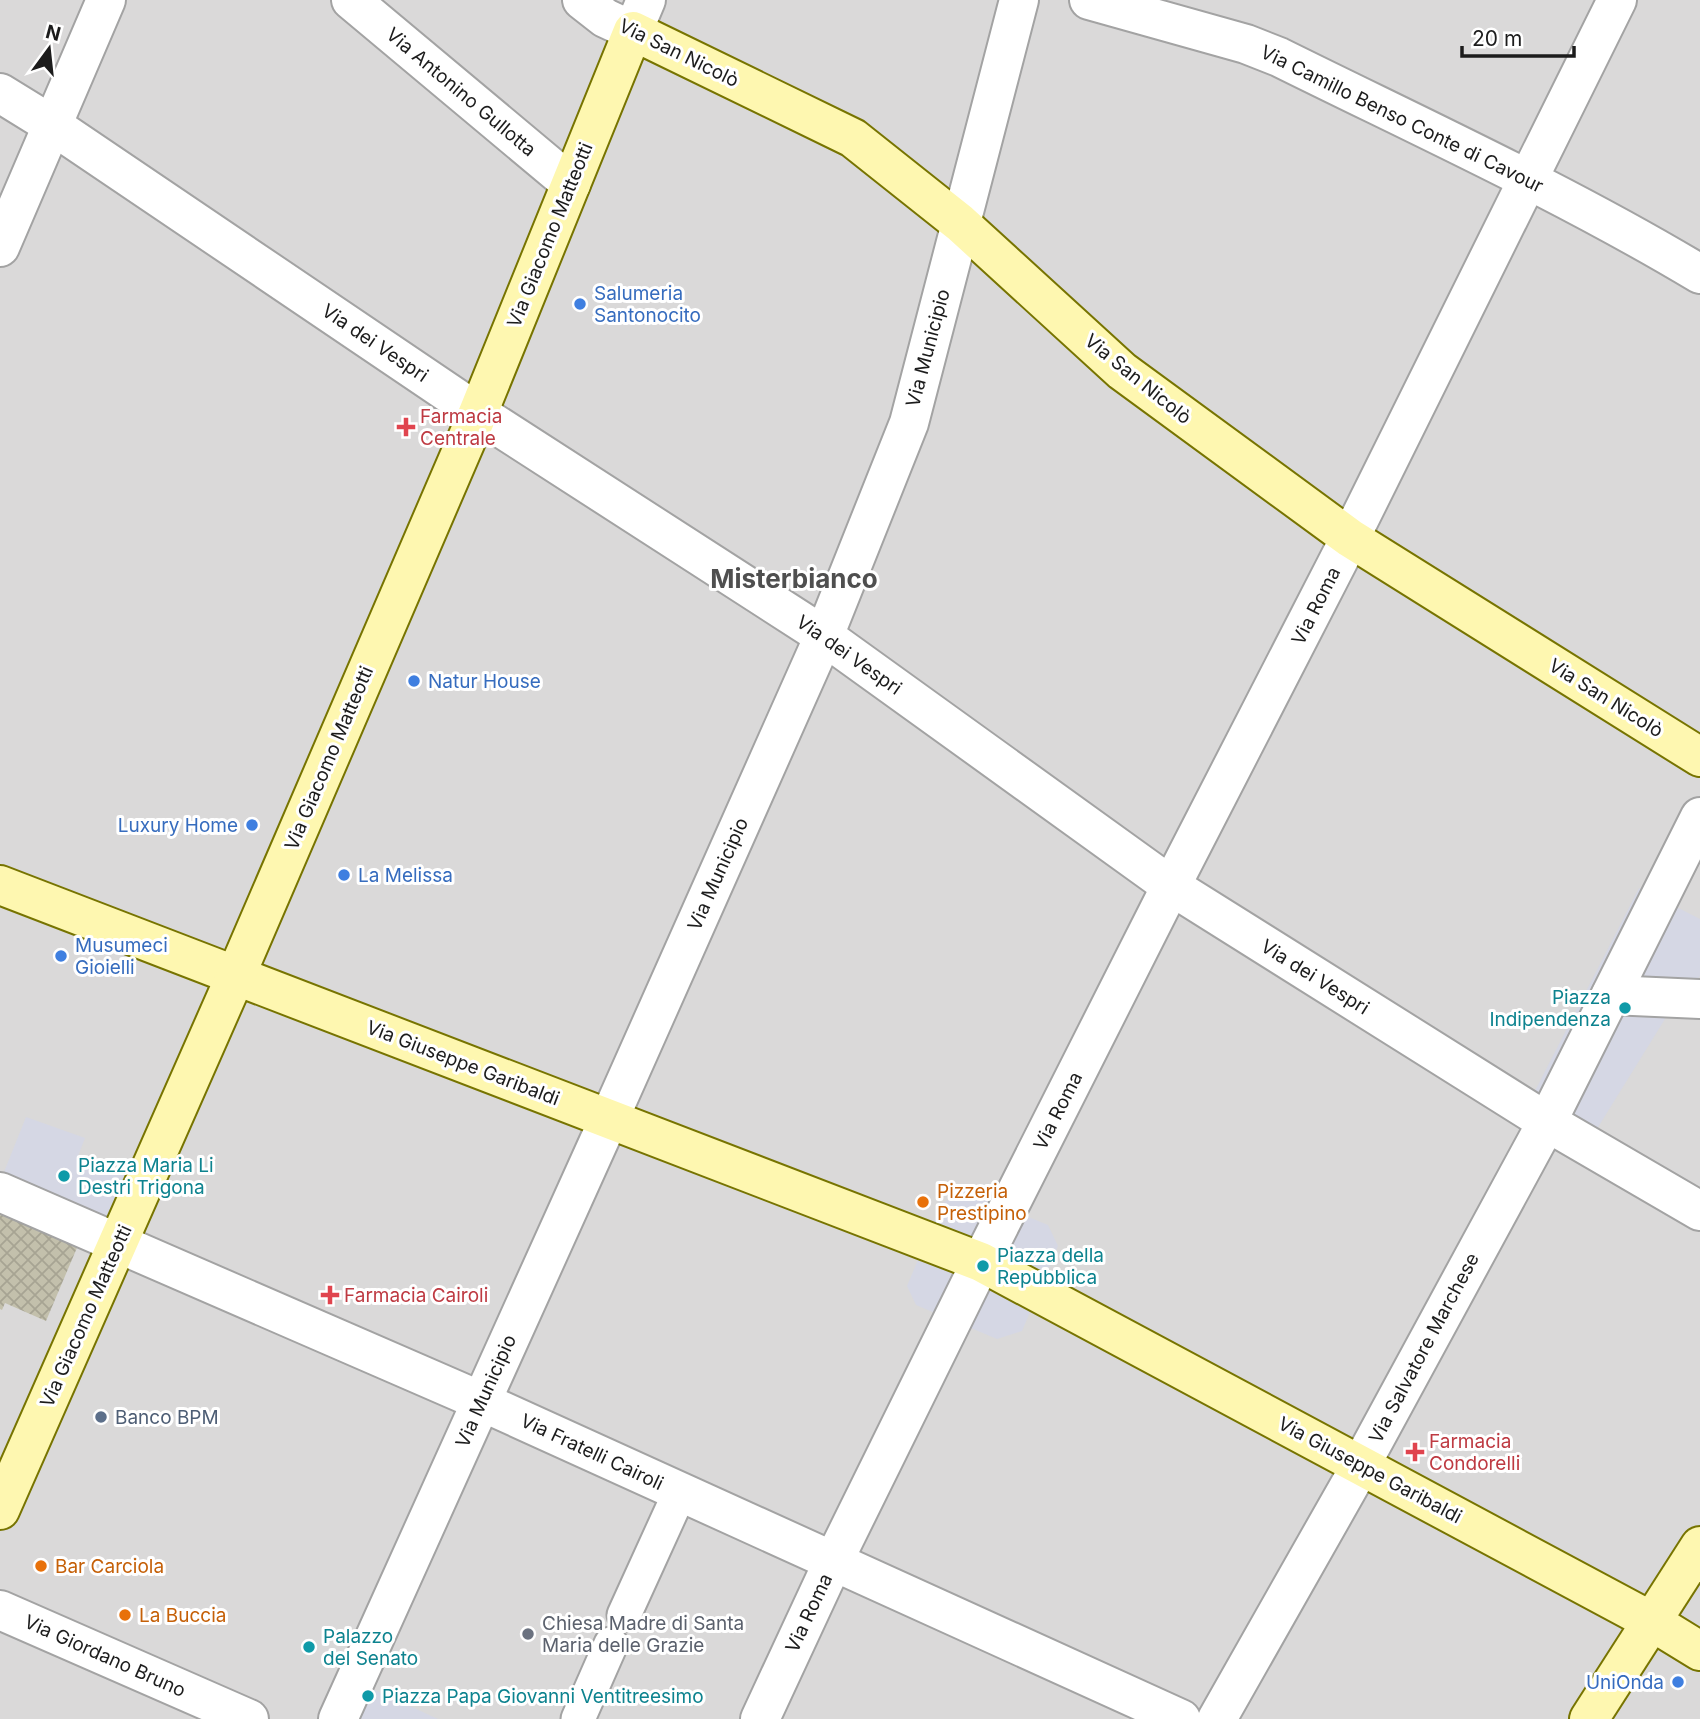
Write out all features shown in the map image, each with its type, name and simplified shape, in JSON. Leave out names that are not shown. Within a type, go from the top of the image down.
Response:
[{"type":"main road","name":"Via Giacomo Matteotti","points":[[0,1510],[236,975],[478,413],[640,15]]},
{"type":"main road","name":"Via San Nicolò","points":[[640,15],[853,138],[960,223],[1122,371],[1350,538],[1700,757]]},
{"type":"main road","name":"Via Giuseppe Garibaldi","points":[[0,885],[981,1262],[1651,1620],[1700,1651]]},
{"type":"main road","points":[[1589,1719],[1700,1546]]},
{"type":"street","points":[[0,247],[106,0]]},
{"type":"street","name":"Via Antonino Gullotta","points":[[351,0],[571,184]]},
{"type":"street","name":"Via San Nicolò","points":[[582,0],[605,18],[640,15]]},
{"type":"street","name":"Via Municipio","points":[[338,1719],[824,636],[909,423],[1019,0]]},
{"type":"street","name":"Via Camillo Benso Conte di Cavour","points":[[1089,0],[1246,44],[1279,57],[1527,180],[1650,244],[1700,274]]},
{"type":"street","name":"Via Roma","points":[[760,1719],[833,1562],[981,1262],[1350,538],[1617,0]]},
{"type":"street","name":"Via dei Vespri","points":[[0,93],[52,125],[478,413],[824,636],[1171,886],[1547,1122],[1700,1211]]},
{"type":"street","name":"Via Salvatore Marchese","points":[[1217,1719],[1361,1465],[1547,1122],[1700,817]]},
{"type":"street","points":[[1611,995],[1691,998]]},
{"type":"street","name":"Via Fratelli Cairoli","points":[[0,1192],[481,1401],[1181,1719]]},
{"type":"street","points":[[578,1719],[680,1492]]},
{"type":"street","name":"Via Giordano Bruno","points":[[0,1609],[249,1719]]},
{"type":"shaded area","points":[[0,0],[1700,0],[1700,1719],[0,1719]]},
{"type":"shaded area","name":"Piazza Indipendenza","points":[[1639,888],[1700,919],[1700,976],[1665,1019],[1587,1145],[1524,1108]]},
{"type":"shaded area","name":"Piazza Maria Li Destri Trigona","points":[[26,1117],[85,1138],[78,1156],[143,1184],[117,1245],[0,1182]]},
{"type":"shaded area","name":"Piazza della Repubblica","points":[[965,1191],[1048,1225],[1058,1246],[1022,1331],[997,1339],[916,1305],[907,1286],[942,1203]]},
{"type":"shaded area","points":[[0,1209],[79,1243],[46,1321],[5,1303],[2,1310],[0,1309]]},
{"type":"shaded area","name":"Piazza Papa Giovanni Ventitreesimo","points":[[355,1681],[438,1719],[338,1719]]},
{"type":"place","name":"Salumeria Santonocito","points":[[580,304]]},
{"type":"place","name":"Farmacia Centrale","points":[[406,427]]},
{"type":"place","name":"Natur House","points":[[414,681]]},
{"type":"place","name":"Luxury Home","points":[[252,825]]},
{"type":"place","name":"La Melissa","points":[[344,875]]},
{"type":"place","name":"Musumeci Gioielli","points":[[61,956]]},
{"type":"place","name":"Piazza Indipendenza","points":[[1625,1008]]},
{"type":"place","name":"Piazza Maria Li Destri Trigona","points":[[64,1176]]},
{"type":"place","name":"Pizzeria Prestipino","points":[[923,1202]]},
{"type":"place","name":"Piazza della Repubblica","points":[[983,1266]]},
{"type":"place","name":"Farmacia Cairoli","points":[[330,1295]]},
{"type":"place","name":"Banco BPM","points":[[101,1417]]},
{"type":"place","name":"Farmacia Condorelli","points":[[1415,1452]]},
{"type":"place","name":"Bar Carciola","points":[[41,1566]]},
{"type":"place","name":"La Buccia","points":[[125,1615]]},
{"type":"place","name":"Chiesa Madre di Santa Maria delle Grazie","points":[[528,1634]]},
{"type":"place","name":"Palazzo del Senato","points":[[309,1647]]},
{"type":"place","name":"UniOnda","points":[[1678,1682]]},
{"type":"place","name":"Piazza Papa Giovanni Ventitreesimo","points":[[368,1696]]},
{"type":"district","name":"Misterbianco","points":[[794,578]]}]
